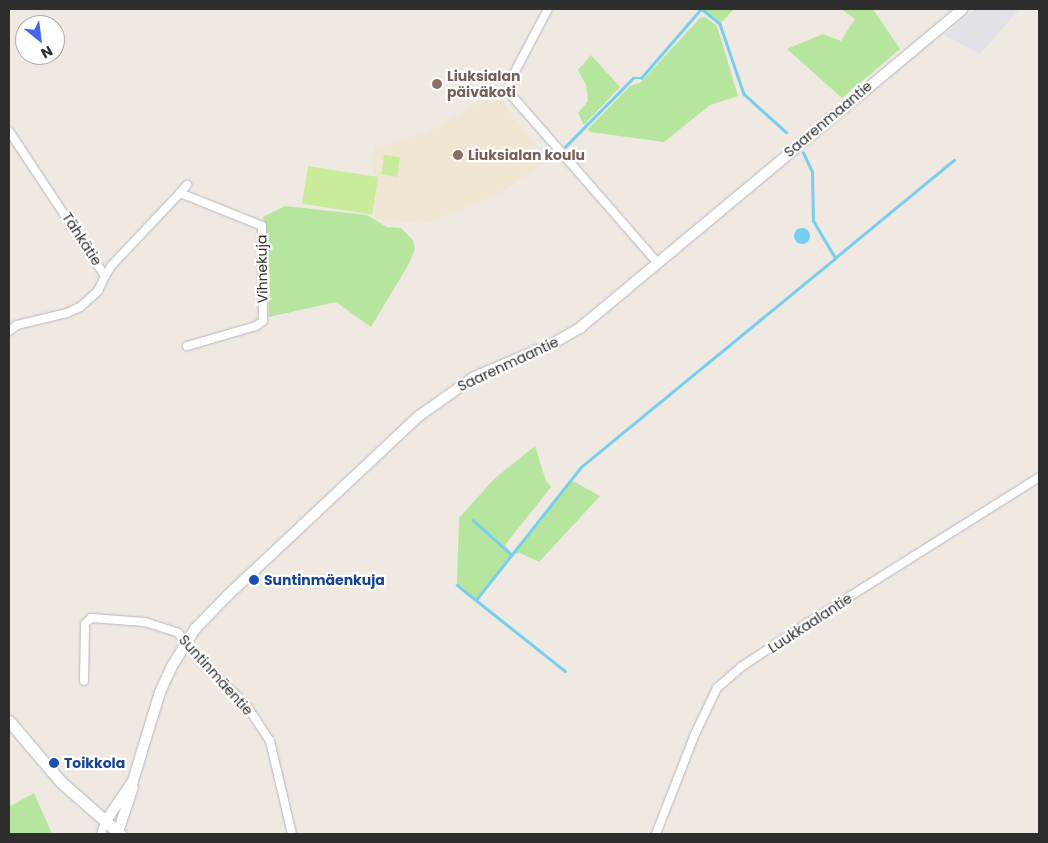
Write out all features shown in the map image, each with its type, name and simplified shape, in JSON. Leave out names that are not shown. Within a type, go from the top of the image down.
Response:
[{"type":"main road","points":[[9,721],[61,782],[118,834]]},
{"type":"street","points":[[548,9],[513,76],[510,87],[513,98],[658,263]]},
{"type":"street","name":"Saarenmaantie","points":[[118,834],[131,798],[133,781],[160,692],[187,640],[210,612],[425,411],[474,377],[552,344],[581,327],[962,9]]},
{"type":"street","name":"Tähkätie","points":[[9,131],[106,276],[98,291],[80,307],[66,313],[16,325],[9,331]]},
{"type":"street","points":[[106,276],[112,264],[187,185]]},
{"type":"street","name":"Vihnekuja","points":[[180,193],[262,226],[262,321],[256,326],[187,346]]},
{"type":"street","name":"Luukkaalantie","points":[[656,834],[695,734],[718,688],[741,667],[806,624],[1039,477]]},
{"type":"street","name":"Suntinmäentie","points":[[84,681],[85,624],[91,618],[145,622],[178,633],[187,640],[194,654],[245,703],[270,741],[292,834]]},
{"type":"street","name":"Saarenmaantie","points":[[105,822],[133,781]]},
{"type":"street","points":[[100,834],[105,822]]},
{"type":"shaded area","points":[[975,9],[1020,9],[980,54],[944,35]]},
{"type":"shaded area","name":"Liuksialan koulu","points":[[500,99],[547,161],[499,194],[427,223],[375,220],[374,148],[426,133],[483,101]]},
{"type":"green space","points":[[701,9],[734,9],[720,24]]},
{"type":"green space","points":[[841,9],[873,9],[900,49],[842,98],[787,49],[823,34],[841,41],[855,19]]},
{"type":"green space","points":[[705,17],[717,26],[738,96],[710,105],[664,142],[590,132],[588,129],[630,86],[640,83],[700,18]]},
{"type":"green space","points":[[591,55],[620,87],[584,125],[578,113],[588,101],[586,85],[578,70]]},
{"type":"green space","points":[[384,155],[400,157],[397,177],[382,175]]},
{"type":"green space","points":[[308,166],[378,177],[372,215],[302,204]]},
{"type":"green space","points":[[285,206],[367,215],[387,227],[401,228],[413,240],[415,248],[410,262],[371,327],[336,302],[269,317],[267,235],[263,217]]},
{"type":"green space","points":[[535,446],[546,481],[551,487],[505,545],[512,554],[571,480],[600,496],[539,562],[520,553],[512,555],[476,600],[457,585],[459,518],[494,479]]},
{"type":"green space","points":[[34,793],[52,834],[9,834],[9,807]]},
{"type":"water","points":[[802,228],[810,236],[802,244],[794,236]]},
{"type":"waterway","points":[[565,147],[633,78],[641,78],[701,9]]},
{"type":"waterway","points":[[703,10],[720,24],[744,94],[786,132]]},
{"type":"waterway","points":[[476,600],[581,467],[835,258],[813,221],[812,172],[803,153]]},
{"type":"waterway","points":[[835,258],[954,160]]},
{"type":"waterway","points":[[473,520],[512,555]]},
{"type":"waterway","points":[[457,585],[565,671]]},
{"type":"place","name":"Liuksialan päiväkoti","points":[[437,84]]},
{"type":"place","name":"Liuksialan koulu","points":[[458,155]]},
{"type":"place","name":"Suntinmäenkuja","points":[[254,580]]},
{"type":"place","name":"Toikkola","points":[[54,763]]}]
